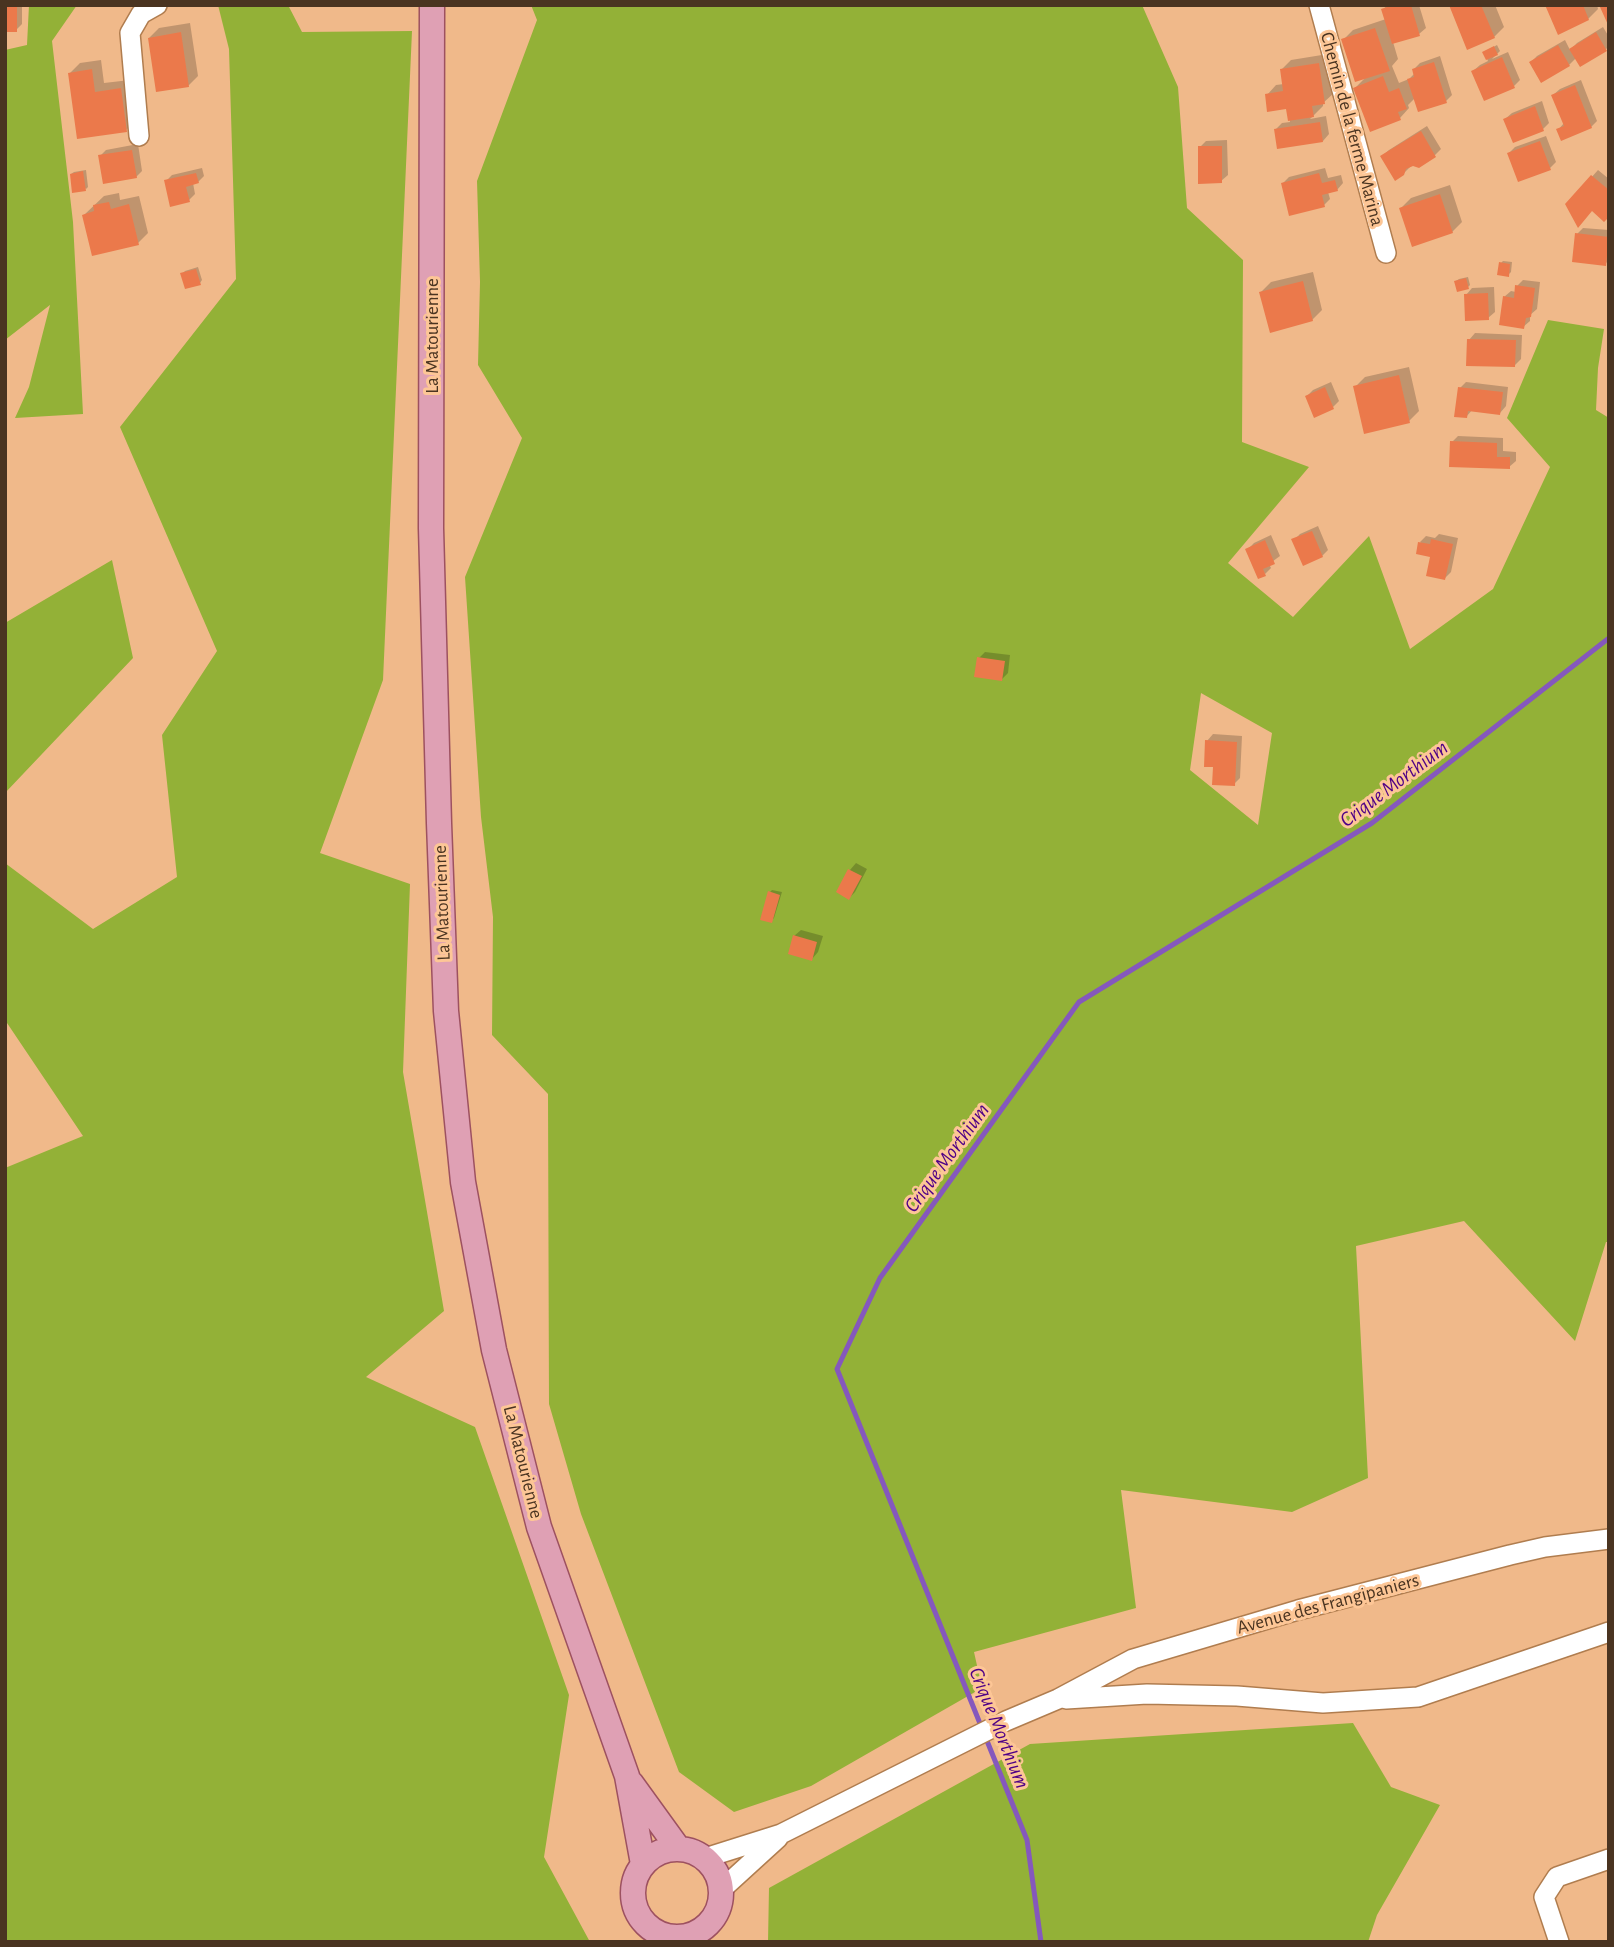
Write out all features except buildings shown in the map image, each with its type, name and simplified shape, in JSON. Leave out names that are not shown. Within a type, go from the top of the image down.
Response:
[{"type":"main road","name":"La Matourienne","points":[[432,5],[431,528],[446,1011],[463,1182],[494,1350],[539,1527],[627,1776],[643,1864]]},
{"type":"main road","name":"La Matourienne","points":[[627,1776],[678,1848]]},
{"type":"main road","points":[[678,1848],[693,1851],[705,1858],[719,1878],[721,1890],[714,1930],[702,1929],[676,1939],[648,1927],[639,1917],[634,1903],[636,1876],[643,1864],[653,1855],[678,1848]]},
{"type":"street","points":[[139,136],[130,33],[141,15],[157,5]]},
{"type":"street","name":"Chemin de la ferme Marina","points":[[1319,5],[1385,253]]},
{"type":"street","name":"Avenue des Frangipaniers","points":[[705,1858],[781,1834],[1006,1721],[1058,1699],[1133,1659],[1298,1610],[1510,1555],[1545,1547],[1609,1539]]},
{"type":"street","name":"Avenue des Frangipaniers","points":[[1058,1699],[1147,1694],[1237,1696],[1323,1703],[1418,1697],[1609,1632]]},
{"type":"street","name":"Avenue des Frangipaniers","points":[[721,1890],[781,1834]]},
{"type":"street","points":[[1559,1942],[1544,1897],[1557,1877],[1609,1859]]},
{"type":"green space","points":[[29,5],[77,5],[52,41],[73,222],[83,414],[15,418],[29,387],[50,305],[5,340],[5,50],[27,45]]},
{"type":"green space","points":[[218,5],[288,5],[302,32],[412,31],[383,680],[320,853],[410,884],[403,1072],[444,1311],[366,1377],[475,1427],[569,1695],[544,1857],[590,1942],[5,1942],[5,1168],[83,1136],[5,1020],[5,863],[93,929],[177,877],[162,735],[217,651],[120,427],[236,279],[229,49]]},
{"type":"green space","points":[[531,5],[1142,5],[1178,87],[1187,208],[1243,260],[1242,442],[1309,467],[1228,563],[1293,617],[1369,536],[1410,649],[1493,589],[1550,467],[1507,418],[1548,320],[1604,329],[1598,368],[1596,410],[1609,418],[1609,1242],[1606,1242],[1575,1341],[1464,1221],[1356,1246],[1368,1478],[1292,1512],[1121,1490],[1136,1608],[974,1652],[982,1688],[811,1786],[734,1812],[679,1772],[581,1514],[549,1404],[548,1094],[492,1035],[493,917],[481,817],[465,577],[522,438],[478,365],[480,282],[477,181],[537,20]],"holes":[[[1201,693],[1272,733],[1258,825],[1190,770]]]},
{"type":"green space","points":[[112,560],[133,658],[5,793],[5,623]]},
{"type":"green space","points":[[1353,1723],[1391,1787],[1440,1805],[1377,1915],[1368,1942],[768,1942],[769,1888],[1030,1744]]},
{"type":"waterway","name":"Crique Morthium","points":[[1041,1942],[1027,1840],[837,1369],[880,1278],[1079,1002],[1372,823],[1609,638]]}]
